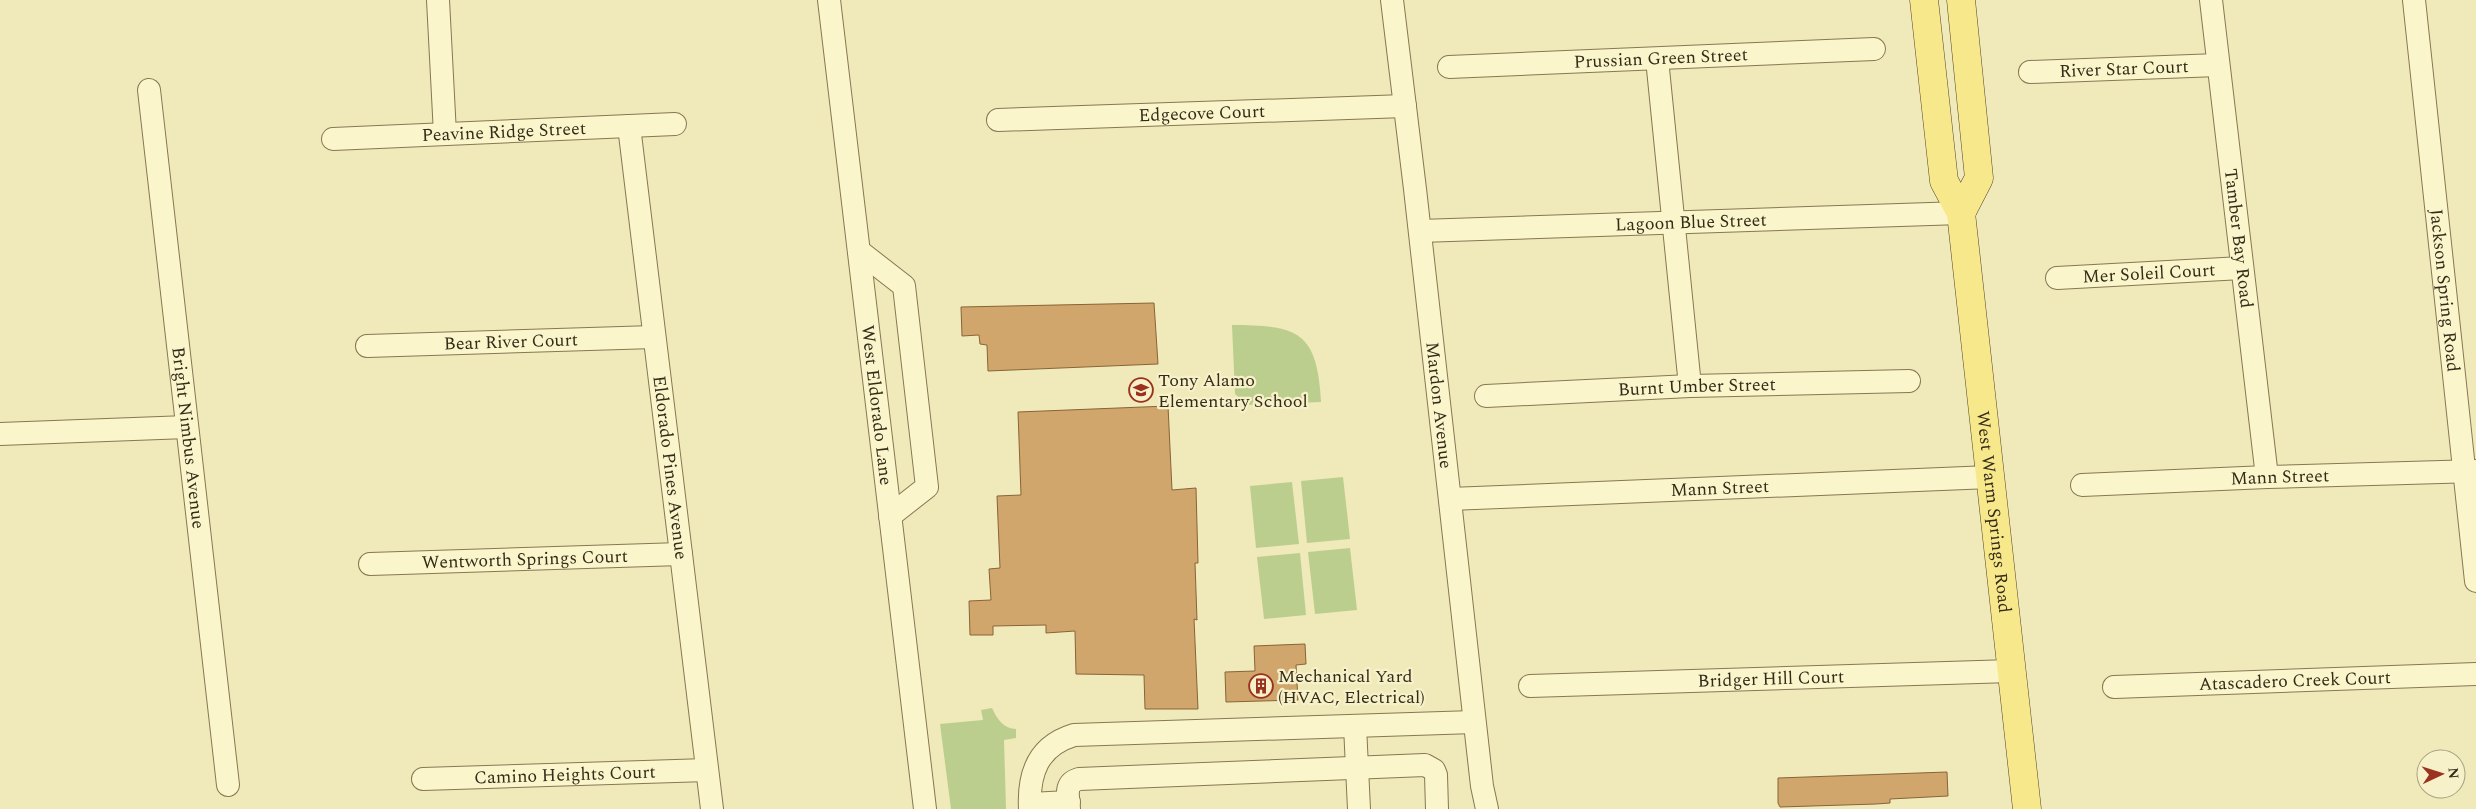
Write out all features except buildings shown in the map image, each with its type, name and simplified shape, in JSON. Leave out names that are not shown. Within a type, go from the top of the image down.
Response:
[{"type":"main road","name":"West Warm Springs Road","points":[[1924,0],[1944,181],[1961,214],[2027,809]]},
{"type":"main road","points":[[1961,0],[1979,178],[1961,214]]},
{"type":"street","points":[[438,0],[444,134]]},
{"type":"street","name":"West Eldorado Lane","points":[[829,0],[924,809]]},
{"type":"street","name":"Mardon Avenue","points":[[1392,0],[1406,106],[1474,722],[1487,809]]},
{"type":"street","name":"Tamber Bay Road","points":[[2211,0],[2267,477]]},
{"type":"street","name":"Jackson Spring Road","points":[[2414,0],[2470,471],[2476,581]]},
{"type":"street","name":"Prussian Green Street","points":[[1449,67],[1874,49]]},
{"type":"street","points":[[1657,59],[1690,386]]},
{"type":"street","name":"River Star Court","points":[[2030,72],[2218,65]]},
{"type":"street","name":"Bright Nimbus Avenue","points":[[149,90],[228,785]]},
{"type":"street","name":"Edgecove Court","points":[[998,120],[1406,106]]},
{"type":"street","name":"Peavine Ridge Street","points":[[333,139],[675,124]]},
{"type":"street","name":"Eldorado Pines Avenue","points":[[628,126],[712,809]]},
{"type":"street","name":"Lagoon Blue Street","points":[[1420,231],[1961,214]]},
{"type":"street","points":[[859,251],[904,286],[927,488],[890,516]]},
{"type":"street","name":"Mer Soleil Court","points":[[2057,278],[2242,268]]},
{"type":"street","name":"Bear River Court","points":[[367,346],[654,337]]},
{"type":"street","name":"Burnt Umber Street","points":[[1486,396],[1690,386],[1909,381]]},
{"type":"street","points":[[0,434],[187,427]]},
{"type":"street","name":"Mann Street","points":[[2082,485],[2470,471]]},
{"type":"street","name":"Mann Street","points":[[1450,499],[1990,477]]},
{"type":"street","name":"Wentworth Springs Court","points":[[370,564],[681,554]]},
{"type":"street","name":"Bridger Hill Court","points":[[1530,686],[2011,671]]},
{"type":"street","name":"Atascadero Creek Court","points":[[2114,687],[2476,674]]},
{"type":"street","points":[[1437,809],[1436,775],[1430,767],[1079,779],[1069,784],[1069,806],[1030,806],[1032,774],[1036,764],[1054,744],[1074,735],[1474,722]]},
{"type":"street","points":[[1354,726],[1359,809]]},
{"type":"street","name":"Camino Heights Court","points":[[423,779],[708,770]]},
{"type":"green space","points":[[1232,325],[1274,327],[1289,331],[1300,337],[1309,347],[1315,360],[1321,402],[1248,405],[1235,394]]},
{"type":"green space","points":[[1343,477],[1350,539],[1307,543],[1301,481]]},
{"type":"green space","points":[[1292,482],[1299,544],[1256,548],[1250,486]]},
{"type":"green space","points":[[1350,548],[1357,610],[1315,614],[1308,552]]},
{"type":"green space","points":[[1300,553],[1306,615],[1264,619],[1257,557]]},
{"type":"green space","points":[[992,708],[1001,723],[1016,729],[1016,738],[1004,740],[1006,809],[951,809],[940,724],[983,720],[981,710]]},
{"type":"place","name":"Tony Alamo Elementary School","points":[[1141,390]]},
{"type":"place","name":"Mechanical Yard (HVAC, Electrical)","points":[[1261,686]]}]
